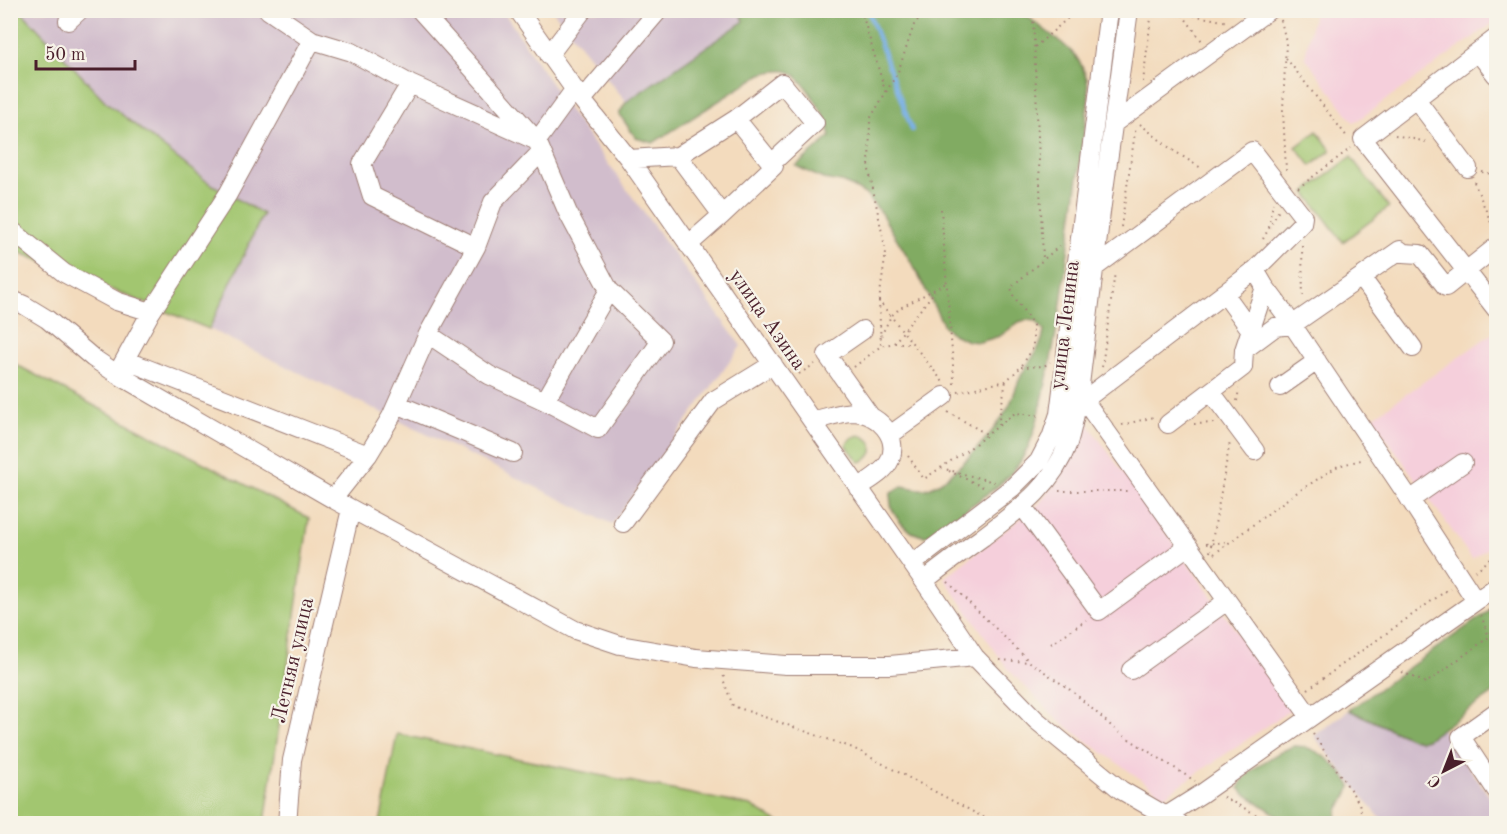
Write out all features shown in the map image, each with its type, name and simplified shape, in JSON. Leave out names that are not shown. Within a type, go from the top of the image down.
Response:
[{"type":"street","points":[[420,10],[539,146],[568,213],[609,290],[661,341],[598,429],[489,375],[428,334]]},
{"type":"street","name":"улица Азина","points":[[518,10],[578,95],[629,159],[912,564],[930,576],[975,657],[1036,720],[1121,790],[1173,820]]},
{"type":"street","points":[[549,55],[583,10]]},
{"type":"street","points":[[333,499],[368,455],[391,417],[428,334],[476,247],[493,202],[578,95],[659,10]]},
{"type":"street","name":"улица Ленина","points":[[912,564],[1026,476],[1039,461],[1054,430],[1059,414],[1109,10]]},
{"type":"street","points":[[1113,124],[1269,10]]},
{"type":"street","points":[[269,11],[312,40],[352,52],[410,84],[539,146]]},
{"type":"street","name":"улица Ленина","points":[[930,576],[1023,507],[1039,491],[1067,445],[1081,397],[1094,268],[1129,11]]},
{"type":"street","points":[[1497,38],[1363,139],[1497,309]]},
{"type":"street","points":[[121,367],[151,312],[228,194],[312,40]]},
{"type":"street","points":[[1478,52],[1497,75]]},
{"type":"street","points":[[629,159],[678,156],[735,119],[782,83],[815,123],[772,163]]},
{"type":"street","points":[[410,84],[363,164],[372,196],[476,247]]},
{"type":"street","points":[[1416,99],[1468,168]]},
{"type":"street","points":[[688,245],[774,166],[735,119]]},
{"type":"street","points":[[1094,268],[1252,151],[1303,217],[1302,223],[1255,270],[1099,388],[1081,397],[1296,697],[1307,719]]},
{"type":"street","points":[[678,156],[722,215]]},
{"type":"street","points":[[10,229],[64,273],[116,301],[151,312]]},
{"type":"street","points":[[1168,424],[1211,392],[1249,347],[1275,327],[1298,321],[1400,250],[1404,253],[1420,254],[1446,287],[1495,248]]},
{"type":"street","points":[[1255,270],[1265,287],[1298,321],[1317,361],[1476,601]]},
{"type":"street","points":[[1361,277],[1413,348]]},
{"type":"street","points":[[1249,347],[1265,287]]},
{"type":"street","points":[[545,401],[609,290]]},
{"type":"street","points":[[1224,293],[1249,347]]},
{"type":"street","points":[[10,299],[47,319],[93,358],[368,455]]},
{"type":"street","points":[[862,330],[827,355],[871,417]]},
{"type":"street","points":[[1280,387],[1317,361]]},
{"type":"street","points":[[623,523],[713,401],[773,364]]},
{"type":"street","points":[[121,367],[333,499],[575,630],[620,645],[696,658],[786,665],[890,665],[975,657]]},
{"type":"street","points":[[1211,392],[1255,451]]},
{"type":"street","points":[[890,435],[943,398]]},
{"type":"street","points":[[397,404],[513,453]]},
{"type":"street","points":[[812,421],[855,412],[871,417],[882,424],[890,435],[892,451],[890,461],[884,469],[858,488]]},
{"type":"street","points":[[1410,500],[1463,463]]},
{"type":"street","points":[[1023,507],[1099,611],[1188,546]]},
{"type":"street","name":"Летняя улица","points":[[287,824],[292,760],[351,509]]},
{"type":"street","points":[[1173,820],[1208,789],[1497,587]]},
{"type":"street","points":[[1131,670],[1227,601]]},
{"type":"street","points":[[1497,712],[1461,737],[1497,790]]},
{"type":"path","points":[[861,10],[886,94]]},
{"type":"path","points":[[881,346],[879,301],[886,252],[869,170],[870,119],[898,72],[914,25],[925,10]]},
{"type":"path","points":[[1031,10],[1035,47],[1043,261]]},
{"type":"path","points":[[1035,47],[1077,10]]},
{"type":"path","points":[[1140,105],[1152,10]]},
{"type":"path","points":[[1279,10],[1286,42],[1283,110],[1288,196]]},
{"type":"path","points":[[1181,12],[1248,26]]},
{"type":"path","points":[[1181,12],[1210,53]]},
{"type":"path","points":[[1261,243],[1288,196],[1354,146],[1286,57]]},
{"type":"path","points":[[1099,388],[1137,121],[1171,149],[1216,177]]},
{"type":"path","points":[[1387,134],[1427,141]]},
{"type":"path","points":[[1468,168],[1497,175]]},
{"type":"path","points":[[1468,168],[1492,225],[1495,248]]},
{"type":"path","points":[[941,209],[954,378],[943,398]]},
{"type":"path","points":[[1492,225],[1497,218]]},
{"type":"path","points":[[1298,321],[1302,223]]},
{"type":"path","points":[[943,398],[1006,381],[1022,367],[1033,348],[1033,325],[1013,295],[1011,287],[1081,228]]},
{"type":"path","points":[[881,336],[891,316],[900,308],[947,283]]},
{"type":"path","points":[[894,343],[937,288]]},
{"type":"path","points":[[879,301],[912,343],[943,398],[988,435]]},
{"type":"path","points":[[842,376],[881,346],[912,343]]},
{"type":"path","points":[[1249,347],[1209,557],[1290,497],[1338,466],[1380,455]]},
{"type":"path","points":[[786,383],[827,355]]},
{"type":"path","points":[[998,427],[1006,381]]},
{"type":"path","points":[[906,454],[924,479],[988,435],[1015,413],[1049,417]]},
{"type":"path","points":[[941,468],[1001,496]]},
{"type":"path","points":[[1188,546],[1230,542]]},
{"type":"path","points":[[1296,697],[1497,555]]},
{"type":"path","points":[[930,576],[1030,662],[1072,691],[1118,732],[1208,789],[1274,824]]},
{"type":"path","points":[[1476,601],[1489,637]]},
{"type":"path","points":[[1051,644],[1099,611]]},
{"type":"path","points":[[1386,664],[1426,683],[1497,632]]},
{"type":"path","points":[[975,657],[1030,662]]},
{"type":"path","points":[[729,661],[723,679],[733,706],[853,748],[996,824]]},
{"type":"path","points":[[1307,719],[1359,803],[1364,824]]},
{"type":"shaded area","points":[[21,11],[503,11],[569,110],[741,346],[612,524],[209,329],[263,214],[206,181],[106,102]]},
{"type":"shaded area","points":[[553,11],[739,11],[744,21],[626,102]]},
{"type":"shaded area","points":[[1314,11],[1496,11],[1496,21],[1354,123],[1305,57]]},
{"type":"shaded area","points":[[1493,333],[1496,337],[1496,542],[1472,559],[1372,418]]},
{"type":"shaded area","points":[[1084,418],[1292,709],[1164,796],[1060,722],[1008,669],[944,578],[1037,506],[1058,481],[1073,452]]},
{"type":"shaded area","points":[[1349,710],[1420,741],[1442,729],[1496,806],[1496,823],[1384,823],[1314,736]]},
{"type":"green space","points":[[10,11],[21,11],[106,102],[206,181],[263,214],[209,329],[11,249]]},
{"type":"green space","points":[[739,11],[1020,11],[1075,55],[1087,79],[1089,96],[1060,311],[1033,434],[1020,462],[1004,480],[950,522],[926,536],[912,532],[895,515],[891,493],[902,486],[925,489],[935,485],[972,454],[1009,406],[1021,376],[1041,343],[1044,331],[1036,321],[1026,320],[1019,322],[1000,336],[980,342],[968,341],[953,334],[944,326],[913,265],[879,210],[865,194],[841,182],[823,179],[796,166],[830,137],[827,123],[816,102],[800,80],[790,72],[761,74],[653,143],[636,138],[619,114],[626,102],[744,21]]},
{"type":"green space","points":[[1317,131],[1331,150],[1311,166],[1296,147]]},
{"type":"green space","points":[[1351,157],[1389,207],[1343,242],[1305,192]]},
{"type":"green space","points":[[11,362],[309,518],[265,823],[11,823]]},
{"type":"green space","points":[[859,435],[872,444],[872,453],[859,462],[846,445],[851,438]]},
{"type":"green space","points":[[1496,606],[1496,691],[1427,739],[1420,741],[1349,710]]},
{"type":"green space","points":[[397,734],[751,806],[780,823],[380,823]]},
{"type":"green space","points":[[1294,746],[1311,749],[1327,758],[1351,786],[1337,813],[1337,823],[1289,823],[1239,788],[1254,769]]},
{"type":"waterway","points":[[868,10],[912,130]]}]
